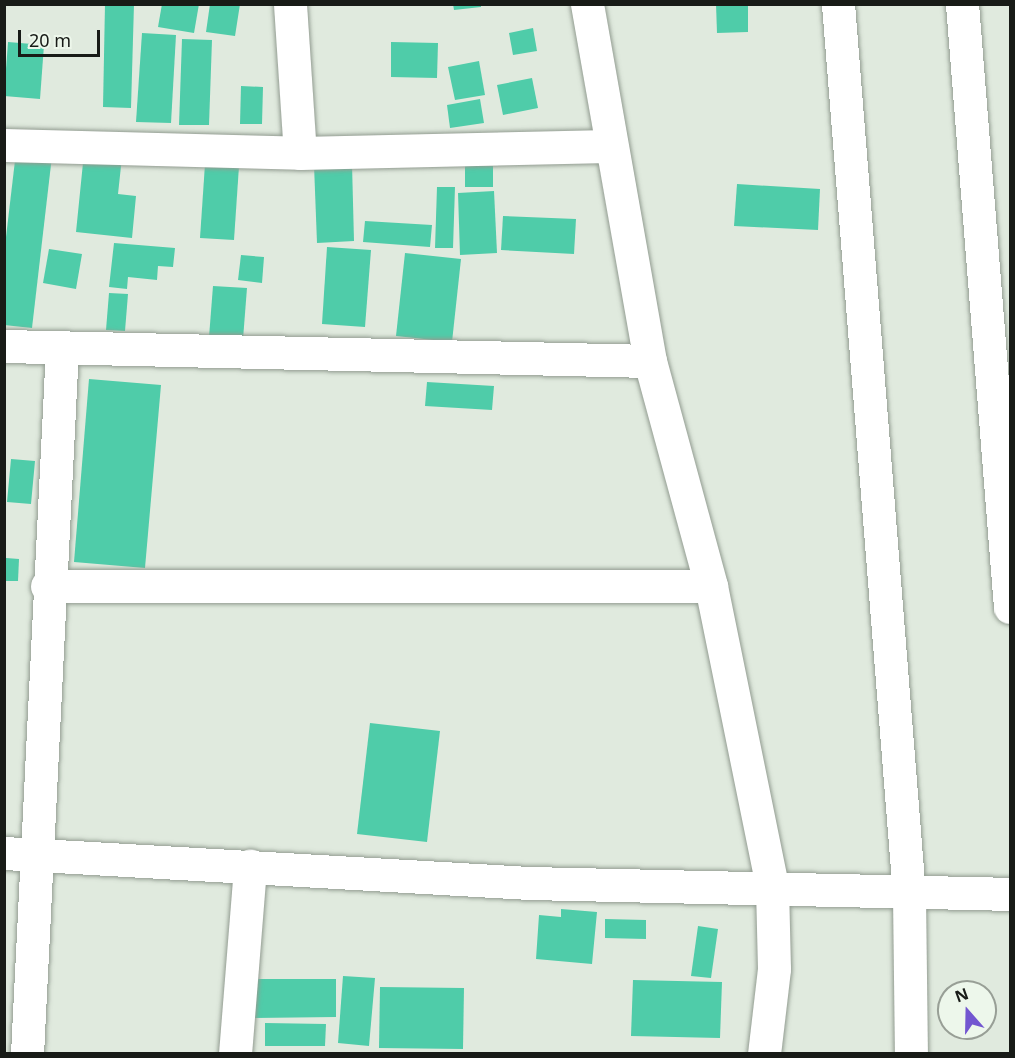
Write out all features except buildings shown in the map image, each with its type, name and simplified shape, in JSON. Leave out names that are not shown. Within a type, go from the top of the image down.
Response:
[{"type":"street","points":[[290,4],[300,153]]},
{"type":"street","points":[[587,4],[609,146],[650,361],[711,586],[772,887],[774,969],[764,1053]]},
{"type":"street","points":[[837,4],[909,895],[911,1053]]},
{"type":"street","points":[[962,4],[1011,607]]},
{"type":"street","points":[[4,145],[300,153],[609,146]]},
{"type":"street","points":[[4,346],[650,361]]},
{"type":"street","points":[[27,1053],[16,1017],[19,855],[47,586],[62,349]]},
{"type":"street","points":[[47,586],[711,586]]},
{"type":"street","points":[[19,855],[529,883],[772,887],[909,895],[1011,894]]},
{"type":"street","points":[[244,1053],[250,866]]}]
